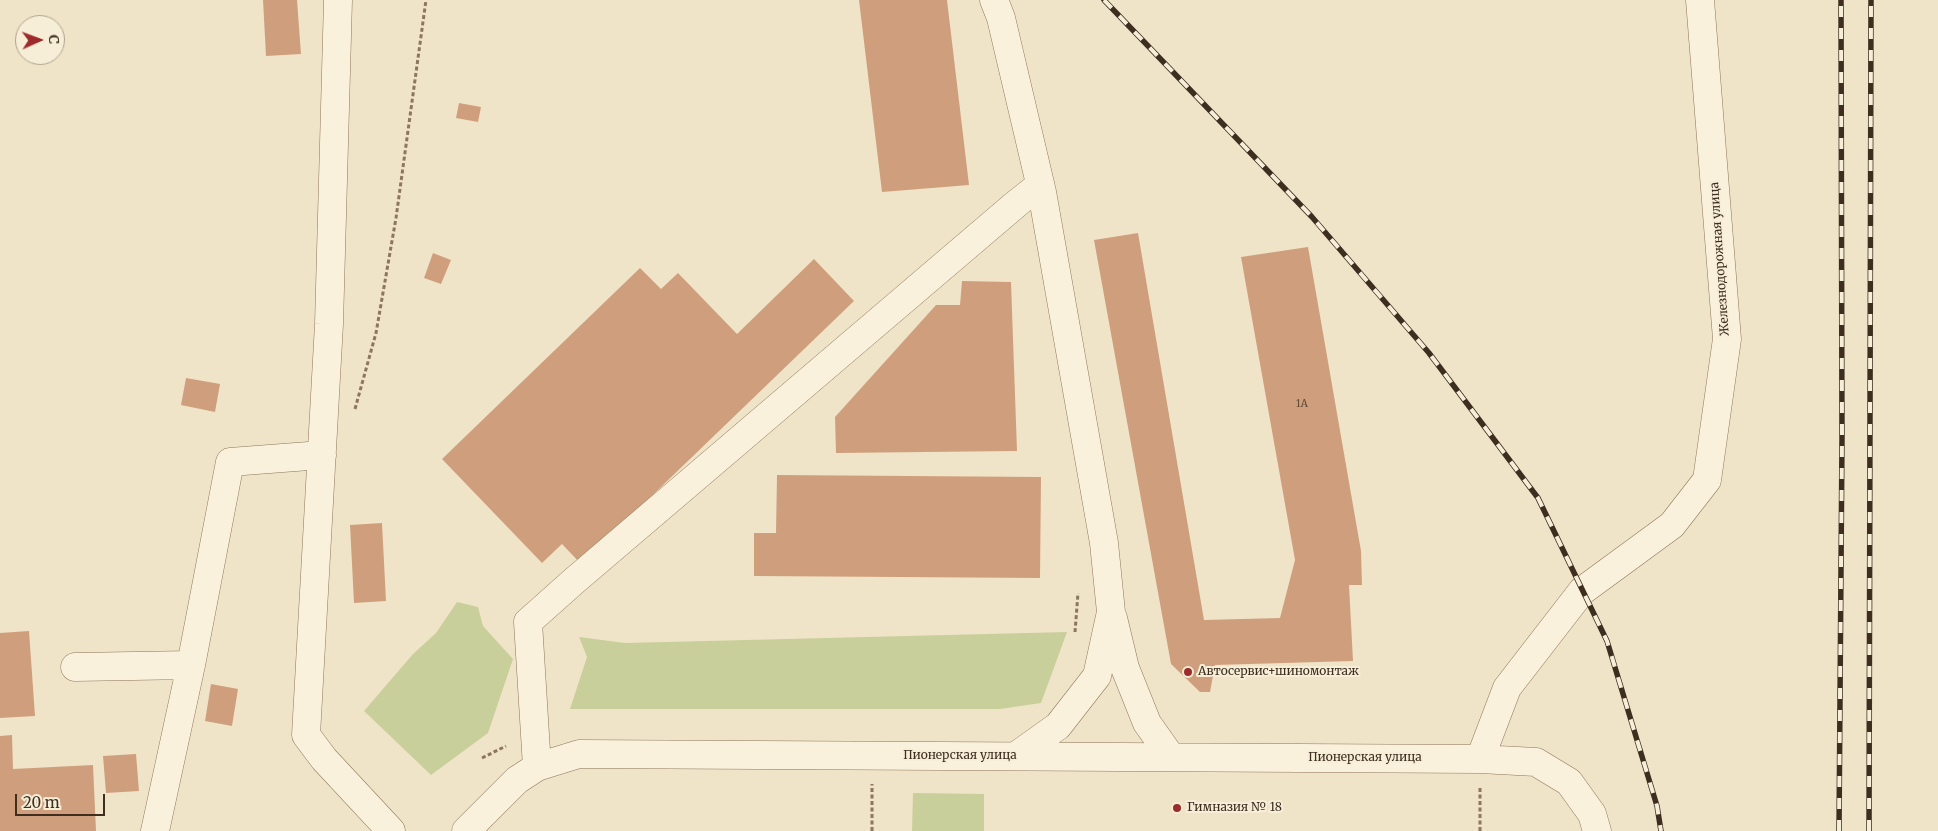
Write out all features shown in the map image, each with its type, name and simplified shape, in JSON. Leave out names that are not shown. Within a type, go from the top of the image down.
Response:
[{"type":"street","points":[[338,0],[329,324],[306,734],[324,759],[391,831]]},
{"type":"street","points":[[994,0],[1001,18],[1040,185],[1104,543],[1111,612],[1125,668],[1146,722],[1171,757]]},
{"type":"street","name":"Железнодорожная улица","points":[[1480,759],[1507,688],[1582,591],[1672,525],[1707,480],[1726,339],[1700,0]]},
{"type":"street","points":[[537,767],[528,622],[581,574],[1040,185]]},
{"type":"street","points":[[155,831],[191,665],[230,462],[322,456]]},
{"type":"street","points":[[1016,756],[1058,726],[1097,676],[1111,612]]},
{"type":"street","points":[[75,667],[191,665]]},
{"type":"street","name":"Пионерская улица","points":[[466,831],[518,780],[537,767],[579,754],[1480,759],[1536,762],[1570,782],[1592,814],[1597,831]]},
{"type":"path","points":[[353,418],[376,333],[396,218],[426,0]]},
{"type":"path","points":[[1074,635],[1078,586]]},
{"type":"path","points":[[1480,759],[1480,831]]},
{"type":"path","points":[[872,779],[872,831]]},
{"type":"green space","points":[[457,602],[478,607],[483,626],[513,659],[488,733],[431,775],[364,711],[413,654],[436,633]]},
{"type":"green space","points":[[1067,632],[1041,703],[1000,709],[570,709],[587,657],[579,637],[625,643]]},
{"type":"green space","points":[[913,793],[984,794],[984,831],[912,831]]},
{"type":"building","points":[[263,0],[297,0],[301,54],[266,56]]},
{"type":"building","points":[[859,0],[947,0],[969,185],[882,192]]},
{"type":"building","points":[[459,103],[481,107],[478,122],[456,118]]},
{"type":"building","points":[[1138,233],[1204,620],[1280,618],[1295,560],[1241,257],[1308,247],[1361,551],[1362,585],[1349,585],[1353,661],[1215,665],[1210,692],[1200,692],[1171,664],[1094,240]]},
{"type":"building","points":[[433,253],[451,260],[441,284],[424,278]]},
{"type":"building","points":[[814,259],[854,301],[581,564],[562,544],[542,563],[442,459],[640,268],[661,289],[678,273],[737,334]]},
{"type":"building","points":[[962,281],[1011,282],[1017,451],[836,453],[835,417],[936,305],[960,305]]},
{"type":"building","points":[[186,378],[220,384],[215,412],[181,405]]},
{"type":"building","points":[[777,475],[1041,477],[1040,578],[754,576],[754,533],[776,533]]},
{"type":"building","points":[[382,523],[386,601],[354,603],[350,525]]},
{"type":"building","points":[[29,631],[35,716],[0,718],[0,633]]},
{"type":"building","points":[[211,684],[238,689],[232,726],[205,721]]},
{"type":"building","points":[[12,735],[13,769],[93,765],[96,831],[0,831],[0,736]]},
{"type":"building","points":[[136,754],[139,791],[106,793],[103,756]]},
{"type":"railway","points":[[1104,0],[1312,217],[1429,353],[1538,498],[1607,641],[1657,806],[1661,831]]},
{"type":"railway","points":[[1839,831],[1842,438],[1841,0]]},
{"type":"railway","points":[[1869,831],[1871,0]]},
{"type":"place","name":"Автосервис+шиномонтаж","points":[[1188,672]]},
{"type":"place","name":"Гимназия № 18","points":[[1177,808]]}]
